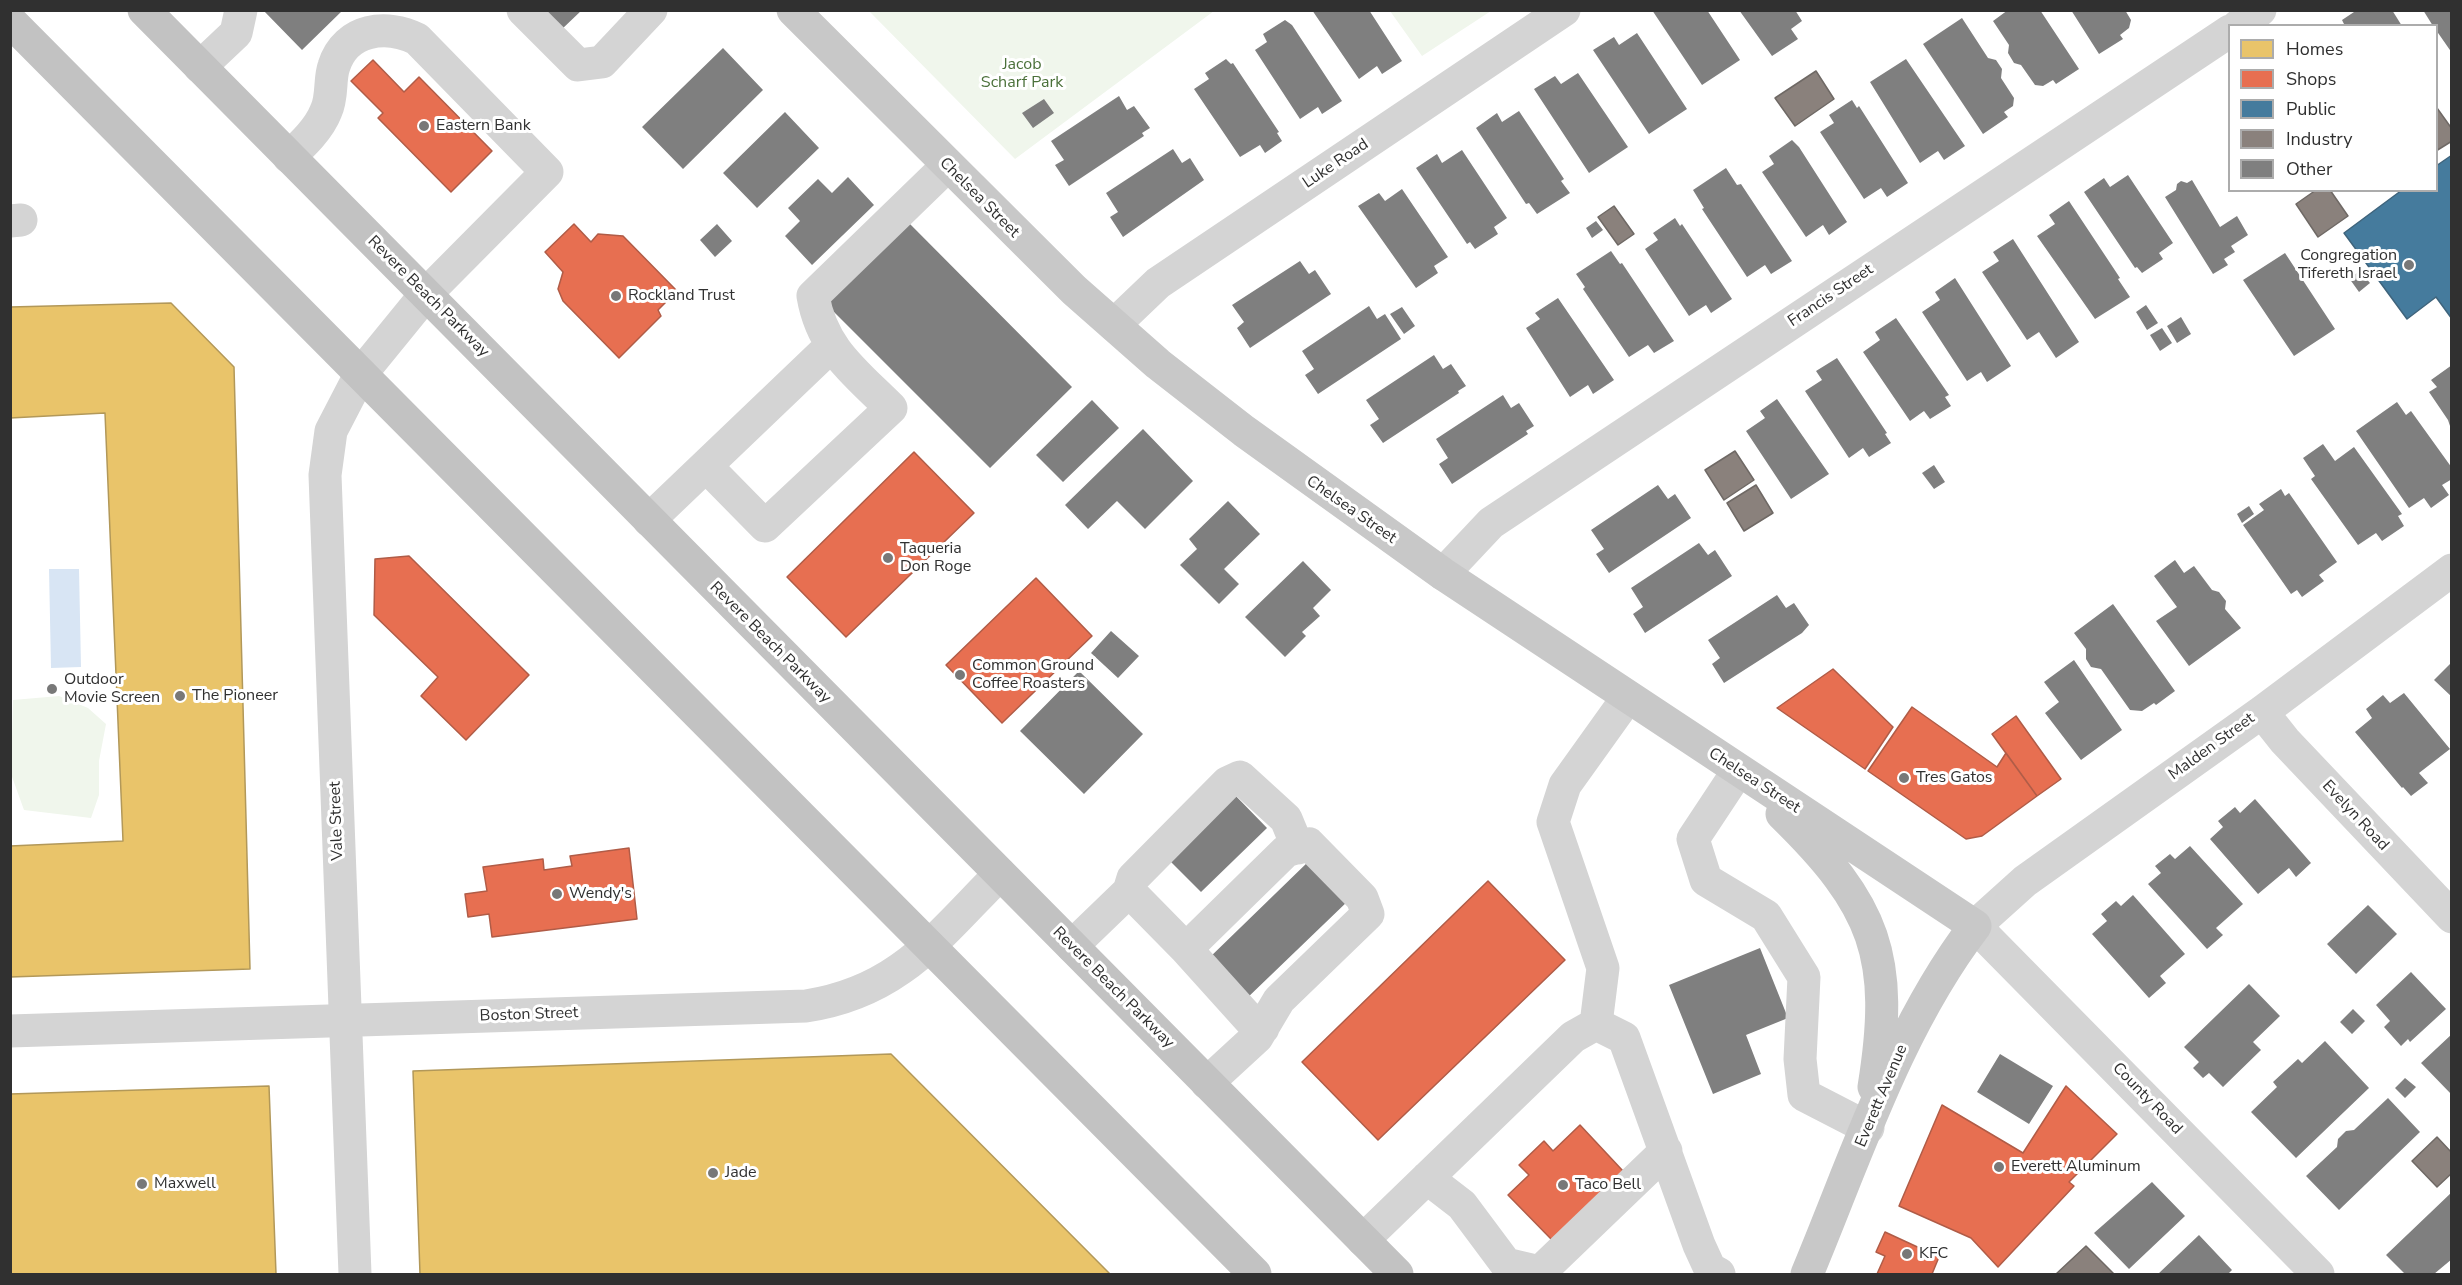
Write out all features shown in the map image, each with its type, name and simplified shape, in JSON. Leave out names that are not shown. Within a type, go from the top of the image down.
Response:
[{"type":"highway","name":"Revere Beach Parkway","points":[[144,10],[1397,1275]]},
{"type":"highway","points":[[10,21],[360,375],[930,944],[1247,1272]]},
{"type":"main road","name":"Chelsea Street","points":[[793,10],[947,166],[1114,325],[1201,398],[1292,468],[1443,574],[1975,926]]},
{"type":"main road","points":[[1738,771],[1841,877],[1855,899],[1871,934],[1878,958],[1883,1003],[1878,1065],[1868,1128]]},
{"type":"main road","name":"Everett Avenue","points":[[1807,1275],[1924,1001],[1975,926]]},
{"type":"street","points":[[200,67],[236,33],[241,10]]},
{"type":"street","points":[[524,10],[578,65],[602,62],[651,10]]},
{"type":"street","name":"Luke Road","points":[[1114,325],[1158,283],[1564,10]]},
{"type":"street","points":[[2241,24],[2260,10]]},
{"type":"street","name":"Vale Street","points":[[289,158],[326,114],[330,100],[333,67],[341,52],[353,39],[368,32],[385,29],[402,31],[417,39],[547,172],[426,294],[360,375],[331,431],[326,475],[355,1275]]},
{"type":"street","name":"Francis Street","points":[[1443,574],[1491,523],[2228,32]]},
{"type":"street","points":[[706,466],[765,526],[891,408],[830,347],[816,314],[813,296],[947,166]]},
{"type":"street","points":[[649,520],[830,347]]},
{"type":"street","name":"Malden Street","points":[[1975,926],[2025,881],[2262,712],[2451,570]]},
{"type":"street","points":[[1596,1024],[1604,968],[1553,822],[1565,785],[1628,697]]},
{"type":"street","name":"Evelyn Road","points":[[2262,712],[2292,748],[2451,917]]},
{"type":"street","points":[[1738,771],[1693,839],[1706,880],[1766,916],[1804,977],[1800,1059],[1804,1095],[1868,1128]]},
{"type":"street","points":[[1072,946],[1129,891],[1133,878],[1227,783],[1240,777],[1286,819],[1298,848]]},
{"type":"street","points":[[1185,949],[1286,851],[1309,844],[1362,898],[1368,914],[1279,1000],[1257,1037],[1207,1083]]},
{"type":"street","name":"Boston Street","points":[[10,1031],[806,1006],[844,999],[880,984],[930,944],[1000,874]]},
{"type":"street","points":[[1129,891],[1250,1020],[1263,1028]]},
{"type":"street","name":"County Road","points":[[1975,926],[2318,1275]]},
{"type":"street","points":[[1596,1024],[1624,1038],[1700,1245],[1710,1269],[1719,1275]]},
{"type":"street","points":[[1363,1240],[1573,1037],[1596,1024]]},
{"type":"street","points":[[1427,1178],[1462,1205],[1506,1264],[1540,1272],[1666,1151]]},
{"type":"green space","name":"Jacob Scharf Park","points":[[869,11],[1214,11],[1015,159]]},
{"type":"green space","points":[[1390,11],[1491,11],[1422,56]]},
{"type":"green space","points":[[59,696],[88,708],[106,724],[99,761],[99,795],[91,818],[24,810],[11,774],[13,700]]},
{"type":"water","points":[[49,569],[79,569],[81,667],[51,668]]},
{"type":"building: Homes","name":"The Pioneer","points":[[171,303],[234,367],[250,969],[10,977],[10,846],[123,841],[105,413],[10,418],[10,307]]},
{"type":"building: Homes","name":"Jade","points":[[891,1054],[1110,1274],[420,1274],[413,1071]]},
{"type":"building: Homes","name":"Maxwell","points":[[269,1086],[276,1274],[10,1274],[10,1094]]},
{"type":"building: Shops","points":[[373,60],[404,92],[419,77],[492,151],[451,192],[378,118],[383,113],[351,81]]},
{"type":"building: Shops","name":"Rockland Trust","points":[[574,224],[591,242],[598,234],[623,236],[677,291],[658,310],[661,316],[619,358],[563,301],[558,289],[563,272],[545,252]]},
{"type":"building: Shops","points":[[914,452],[974,513],[846,637],[787,577]]},
{"type":"building: Shops","points":[[409,556],[529,675],[466,740],[421,696],[438,677],[374,615],[375,559]]},
{"type":"building: Shops","points":[[1036,578],[1092,636],[1002,723],[946,665]]},
{"type":"building: Shops","points":[[1833,669],[1893,727],[1865,769],[1777,708]]},
{"type":"building: Shops","points":[[1912,707],[1997,767],[2006,753],[2037,796],[1982,836],[1966,839],[1868,771]]},
{"type":"building: Shops","points":[[2016,716],[2061,779],[2037,796],[1992,734]]},
{"type":"building: Shops","points":[[629,848],[637,919],[492,937],[489,914],[468,917],[465,894],[487,891],[483,867],[543,859],[544,870],[572,866],[570,856]]},
{"type":"building: Shops","points":[[1488,881],[1565,960],[1378,1140],[1302,1062]]},
{"type":"building: Shops","name":"Everett Aluminum","points":[[2066,1086],[2117,1134],[2069,1182],[2074,1186],[1998,1267],[1971,1238],[1899,1206],[1942,1105],[2023,1153]]},
{"type":"building: Shops","name":"Taco Bell","points":[[1580,1125],[1623,1171],[1552,1240],[1508,1195],[1529,1175],[1519,1165],[1544,1141],[1553,1151]]},
{"type":"building: Shops","name":"KFC","points":[[1885,1232],[1939,1257],[1932,1274],[1877,1274],[1885,1256],[1876,1252]]},
{"type":"building: Public","name":"Congregation Tifereth Israel","points":[[2452,155],[2452,319],[2436,297],[2407,319],[2344,233],[2399,192],[2438,192],[2438,165]]},
{"type":"building: Industry","points":[[1816,71],[1834,99],[1795,126],[1775,98]]},
{"type":"building: Industry","points":[[2438,109],[2452,129],[2452,141],[2438,150]]},
{"type":"building: Industry","points":[[2313,192],[2331,192],[2348,216],[2318,237],[2296,204]]},
{"type":"building: Industry","points":[[1614,206],[1634,234],[1618,245],[1598,217]]},
{"type":"building: Industry","points":[[1735,451],[1754,480],[1724,500],[1705,470]]},
{"type":"building: Industry","points":[[1756,485],[1773,513],[1744,531],[1727,503]]},
{"type":"building: Industry","points":[[2437,1137],[2452,1153],[2452,1173],[2437,1187],[2412,1161]]},
{"type":"building: Industry","points":[[2086,1246],[2114,1274],[2056,1274]]},
{"type":"building: Other","points":[[263,10],[343,10],[302,50]]},
{"type":"building: Other","points":[[543,10],[582,10],[561,30]]},
{"type":"building: Other","points":[[1312,10],[1369,10],[1402,61],[1382,74],[1377,66],[1359,79]]},
{"type":"building: Other","points":[[1652,10],[1707,10],[1740,60],[1702,85]]},
{"type":"building: Other","points":[[1739,10],[1795,10],[1802,21],[1791,29],[1798,39],[1772,56]]},
{"type":"building: Other","points":[[2008,10],[2040,10],[2079,69],[2056,84],[2053,80],[2043,86],[2035,85],[2021,65],[2014,63],[2008,53],[2009,45],[1993,21]]},
{"type":"building: Other","points":[[2071,10],[2125,10],[2131,20],[2129,28],[2120,35],[2123,39],[2099,54]]},
{"type":"building: Other","points":[[2357,10],[2392,10],[2401,24],[2344,24],[2342,20]]},
{"type":"building: Other","points":[[2423,10],[2452,10],[2452,53],[2438,33],[2438,24],[2432,24]]},
{"type":"building: Other","points":[[1962,18],[1988,58],[1996,60],[2002,69],[2001,78],[2014,98],[2013,106],[2004,112],[2008,117],[1983,134],[1923,44]]},
{"type":"building: Other","points":[[1285,20],[1292,25],[1342,101],[1322,114],[1318,107],[1300,119],[1255,50],[1267,42],[1263,34]]},
{"type":"building: Other","points":[[1637,33],[1687,109],[1649,134],[1593,50],[1614,37],[1619,45]]},
{"type":"building: Other","points":[[723,48],[763,90],[683,169],[642,127]]},
{"type":"building: Other","points":[[1226,59],[1231,64],[1233,63],[1279,132],[1277,133],[1282,141],[1265,153],[1260,145],[1240,157],[1194,89],[1209,79],[1205,73]]},
{"type":"building: Other","points":[[1906,59],[1965,146],[1944,160],[1938,151],[1920,163],[1870,82]]},
{"type":"building: Other","points":[[1578,73],[1628,147],[1589,173],[1534,89],[1555,76],[1561,84]]},
{"type":"building: Other","points":[[1119,96],[1127,110],[1134,106],[1150,128],[1142,133],[1144,136],[1069,186],[1055,165],[1064,160],[1051,141]]},
{"type":"building: Other","points":[[1044,99],[1054,113],[1033,128],[1022,113]]},
{"type":"building: Other","points":[[1852,100],[1857,108],[1859,106],[1908,183],[1887,197],[1881,188],[1864,199],[1820,132],[1834,123],[1829,115]]},
{"type":"building: Other","points":[[1519,111],[1564,179],[1561,181],[1570,193],[1537,214],[1529,203],[1526,204],[1476,128],[1497,113],[1502,122]]},
{"type":"building: Other","points":[[785,112],[819,148],[757,208],[723,173]]},
{"type":"building: Other","points":[[1792,140],[1799,147],[1847,222],[1829,235],[1823,225],[1806,237],[1762,172],[1774,164],[1769,156]]},
{"type":"building: Other","points":[[1173,149],[1182,163],[1190,158],[1204,180],[1123,237],[1110,217],[1118,212],[1106,193]]},
{"type":"building: Other","points":[[1462,150],[1507,218],[1494,227],[1498,234],[1475,249],[1470,242],[1467,244],[1416,168],[1437,154],[1442,163]]},
{"type":"building: Other","points":[[1726,168],[1737,185],[1741,184],[1792,261],[1771,274],[1765,265],[1747,277],[1702,209],[1704,208],[1693,190]]},
{"type":"building: Other","points":[[2128,175],[2173,243],[2159,253],[2163,259],[2142,273],[2137,267],[2135,268],[2084,192],[2104,178],[2110,187]]},
{"type":"building: Other","points":[[848,177],[874,205],[812,265],[785,236],[800,221],[788,208],[818,179],[832,193]]},
{"type":"building: Other","points":[[2192,180],[2220,227],[2237,216],[2248,235],[2231,246],[2235,252],[2224,259],[2228,265],[2213,274],[2165,197],[2176,190],[2177,184],[2181,181],[2187,183]]},
{"type":"building: Other","points":[[1402,189],[1448,257],[1434,266],[1438,273],[1416,288],[1358,206],[1379,193],[1385,201]]},
{"type":"building: Other","points":[[2069,201],[2130,297],[2095,319],[2037,236],[2055,224],[2049,215]]},
{"type":"building: Other","points":[[1675,218],[1680,226],[1682,224],[1732,299],[1711,313],[1706,305],[1689,316],[1645,249],[1658,240],[1653,233]]},
{"type":"building: Other","points":[[1596,221],[1603,230],[1592,238],[1586,228]]},
{"type":"building: Other","points":[[908,222],[1072,387],[990,468],[826,304]]},
{"type":"building: Other","points":[[717,224],[732,241],[715,257],[700,240]]},
{"type":"building: Other","points":[[2013,239],[2079,342],[2056,358],[2039,332],[2027,340],[1982,272],[1999,261],[1993,252]]},
{"type":"building: Other","points":[[1611,251],[1620,264],[1622,263],[1674,341],[1654,353],[1648,345],[1629,357],[1583,289],[1585,287],[1576,274]]},
{"type":"building: Other","points":[[2285,253],[2335,329],[2294,356],[2243,280]]},
{"type":"building: Other","points":[[1300,261],[1309,274],[1315,270],[1331,294],[1250,348],[1237,328],[1244,322],[1232,305]]},
{"type":"building: Other","points":[[2360,271],[2370,283],[2359,292],[2349,278]]},
{"type":"building: Other","points":[[1955,278],[2011,366],[1987,382],[1981,372],[1967,381],[1922,312],[1940,300],[1935,292]]},
{"type":"building: Other","points":[[1558,298],[1614,380],[1593,394],[1588,385],[1570,397],[1526,328],[1540,319],[1535,313]]},
{"type":"building: Other","points":[[2146,305],[2158,323],[2147,330],[2136,312]]},
{"type":"building: Other","points":[[1369,306],[1377,319],[1385,314],[1401,339],[1318,394],[1305,375],[1314,369],[1302,351]]},
{"type":"building: Other","points":[[1402,307],[1415,326],[1404,334],[1390,314]]},
{"type":"building: Other","points":[[2181,317],[2191,334],[2177,343],[2167,326]]},
{"type":"building: Other","points":[[1896,318],[1949,395],[1945,397],[1951,406],[1930,419],[1924,411],[1910,421],[1863,352],[1880,340],[1875,332]]},
{"type":"building: Other","points":[[2162,328],[2172,343],[2160,351],[2150,335]]},
{"type":"building: Other","points":[[1434,355],[1443,369],[1451,364],[1466,386],[1458,391],[1459,393],[1383,443],[1370,425],[1379,419],[1366,400]]},
{"type":"building: Other","points":[[1837,358],[1887,433],[1885,434],[1891,443],[1869,457],[1863,448],[1849,458],[1805,391],[1822,380],[1816,371]]},
{"type":"building: Other","points":[[2452,365],[2452,432],[2448,420],[2429,392],[2437,387],[2431,380]]},
{"type":"building: Other","points":[[1503,395],[1511,408],[1519,403],[1534,426],[1526,431],[1528,434],[1452,484],[1439,464],[1448,458],[1436,439]]},
{"type":"building: Other","points":[[1777,399],[1829,474],[1791,499],[1746,431],[1765,418],[1760,411]]},
{"type":"building: Other","points":[[1092,400],[1119,428],[1063,482],[1036,455]]},
{"type":"building: Other","points":[[2397,402],[2406,415],[2411,411],[2452,468],[2452,479],[2442,485],[2449,495],[2431,508],[2424,498],[2409,508],[2356,431]]},
{"type":"building: Other","points":[[1143,429],[1193,481],[1145,529],[1117,501],[1088,529],[1065,505]]},
{"type":"building: Other","points":[[2323,444],[2335,461],[2354,447],[2402,514],[2398,516],[2404,526],[2382,541],[2376,533],[2358,545],[2311,479],[2315,476],[2303,458]]},
{"type":"building: Other","points":[[1934,465],[1945,482],[1934,489],[1922,473]]},
{"type":"building: Other","points":[[1658,485],[1668,499],[1675,494],[1691,518],[1609,573],[1596,554],[1604,549],[1591,530]]},
{"type":"building: Other","points":[[2281,489],[2285,496],[2289,493],[2337,562],[2319,575],[2324,581],[2302,597],[2297,590],[2291,594],[2243,525],[2264,510],[2259,504]]},
{"type":"building: Other","points":[[1228,501],[1260,534],[1224,569],[1239,584],[1219,604],[1180,565],[1197,549],[1189,539]]},
{"type":"building: Other","points":[[2249,506],[2254,514],[2242,523],[2237,514]]},
{"type":"building: Other","points":[[1699,543],[1708,555],[1715,550],[1732,576],[1645,633],[1633,614],[1643,607],[1631,588]]},
{"type":"building: Other","points":[[2175,560],[2184,573],[2194,566],[2212,590],[2219,592],[2226,601],[2225,609],[2241,628],[2189,666],[2156,621],[2177,607],[2154,576]]},
{"type":"building: Other","points":[[1303,561],[1331,590],[1313,608],[1320,616],[1302,632],[1306,636],[1285,657],[1245,617]]},
{"type":"building: Other","points":[[1777,595],[1786,608],[1794,603],[1809,625],[1802,633],[1724,683],[1712,664],[1720,658],[1708,640]]},
{"type":"building: Other","points":[[2113,604],[2175,691],[2156,705],[2154,703],[2142,711],[2130,710],[2101,669],[2091,667],[2086,659],[2086,649],[2074,633]]},
{"type":"building: Other","points":[[1111,631],[1139,656],[1118,678],[1091,653]]},
{"type":"building: Other","points":[[2074,660],[2122,730],[2081,760],[2045,713],[2059,702],[2044,682]]},
{"type":"building: Other","points":[[2452,662],[2452,697],[2434,680]]},
{"type":"building: Other","points":[[1079,671],[1143,734],[1084,794],[1020,731]]},
{"type":"building: Other","points":[[2404,693],[2450,749],[2419,773],[2428,783],[2411,796],[2355,732],[2372,718],[2366,709],[2383,695],[2390,703]]},
{"type":"building: Other","points":[[1232,792],[1267,828],[1201,892],[1165,856]]},
{"type":"building: Other","points":[[2255,799],[2311,863],[2296,877],[2289,868],[2258,894],[2210,839],[2223,827],[2218,821],[2235,807],[2240,813]]},
{"type":"building: Other","points":[[2190,846],[2243,904],[2216,928],[2223,935],[2207,949],[2148,884],[2161,873],[2155,866],[2170,854],[2175,859]]},
{"type":"building: Other","points":[[1310,860],[1350,899],[1244,1001],[1206,961]]},
{"type":"building: Other","points":[[2133,895],[2185,954],[2160,976],[2166,983],[2149,998],[2092,934],[2107,921],[2101,914],[2116,901],[2121,906]]},
{"type":"building: Other","points":[[2368,905],[2397,934],[2356,974],[2327,944]]},
{"type":"building: Other","points":[[1760,948],[1788,1018],[1746,1035],[1761,1074],[1713,1094],[1669,985]]},
{"type":"building: Other","points":[[2411,972],[2446,1009],[2410,1042],[2408,1039],[2401,1046],[2384,1027],[2390,1021],[2376,1005]]},
{"type":"building: Other","points":[[2249,984],[2280,1016],[2253,1042],[2261,1050],[2223,1087],[2209,1073],[2203,1078],[2193,1068],[2199,1062],[2184,1047]]},
{"type":"building: Other","points":[[2353,1009],[2365,1021],[2352,1034],[2340,1022]]},
{"type":"building: Other","points":[[2452,1034],[2452,1095],[2421,1063]]},
{"type":"building: Other","points":[[2325,1041],[2369,1088],[2296,1158],[2251,1112],[2277,1087],[2273,1082],[2298,1059],[2302,1063]]},
{"type":"building: Other","points":[[2000,1054],[2053,1086],[2029,1124],[1977,1092]]},
{"type":"building: Other","points":[[2405,1078],[2416,1087],[2405,1098],[2395,1088]]},
{"type":"building: Other","points":[[2388,1098],[2420,1132],[2339,1210],[2306,1176],[2337,1147],[2338,1139],[2346,1131],[2354,1130]]},
{"type":"building: Other","points":[[2152,1182],[2185,1216],[2129,1269],[2094,1233]]},
{"type":"building: Other","points":[[2452,1192],[2452,1259],[2434,1274],[2405,1274],[2386,1255]]},
{"type":"building: Other","points":[[2199,1235],[2232,1270],[2228,1274],[2158,1274]]},
{"type":"place","name":"Eastern Bank","points":[[424,126]]},
{"type":"place","name":"Congregation Tifereth Israel","points":[[2409,265]]},
{"type":"place","name":"Rockland Trust","points":[[616,296]]},
{"type":"place","name":"Taqueria Don Roge","points":[[888,558]]},
{"type":"place","name":"Common Ground Coffee Roasters","points":[[960,675]]},
{"type":"place","name":"Outdoor Movie Screen","points":[[52,689]]},
{"type":"place","name":"The Pioneer","points":[[180,696]]},
{"type":"place","name":"Tres Gatos","points":[[1904,778]]},
{"type":"place","name":"Wendy's","points":[[557,894]]},
{"type":"place","name":"Everett Aluminum","points":[[1999,1167]]},
{"type":"place","name":"Jade","points":[[713,1173]]},
{"type":"place","name":"Maxwell","points":[[142,1184]]},
{"type":"place","name":"Taco Bell","points":[[1563,1185]]},
{"type":"place","name":"KFC","points":[[1907,1254]]}]
